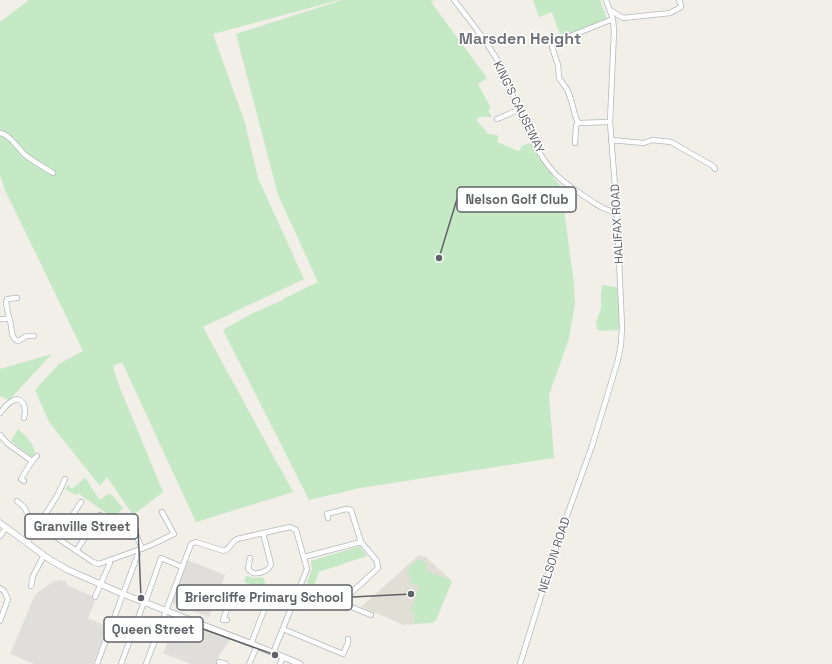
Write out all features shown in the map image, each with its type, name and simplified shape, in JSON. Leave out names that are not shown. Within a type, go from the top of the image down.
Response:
[{"type":"street","name":"KING'S CAUSEWAY","points":[[454,0],[493,53],[510,87],[518,110],[537,147],[561,180],[600,207],[610,212],[617,212]]},
{"type":"street","name":"HALIFAX ROAD","points":[[592,446],[618,360],[622,327],[617,212],[610,122],[614,31],[613,20],[606,0]]},
{"type":"street","points":[[610,10],[623,18],[666,13],[681,7],[679,0]]},
{"type":"street","points":[[563,39],[613,20]]},
{"type":"street","points":[[552,48],[558,65],[559,78],[568,90],[574,114],[578,123],[576,126],[575,143]]},
{"type":"street","points":[[497,119],[518,110]]},
{"type":"street","points":[[578,123],[610,122]]},
{"type":"street","points":[[0,134],[3,134],[25,154],[53,173]]},
{"type":"street","points":[[611,140],[644,143],[652,140],[671,142],[713,166],[715,169]]},
{"type":"street","points":[[17,298],[9,298],[6,300],[12,336],[18,341],[27,336],[34,336]]},
{"type":"street","points":[[0,319],[9,318]]},
{"type":"street","points":[[0,413],[8,403],[17,399],[24,404],[26,408],[24,418]]},
{"type":"street","points":[[0,435],[8,444],[32,461]]},
{"type":"street","name":"NELSON ROAD","points":[[520,664],[560,535],[592,446]]},
{"type":"street","points":[[21,480],[32,461],[37,456]]},
{"type":"street","points":[[27,543],[57,496],[65,479]]},
{"type":"street","points":[[19,501],[29,517],[38,524],[93,562],[102,563],[174,534],[162,512]]},
{"type":"street","points":[[58,538],[81,502]]},
{"type":"street","points":[[327,514],[346,509],[351,510],[362,542],[377,561],[378,568],[350,594],[345,604]]},
{"type":"street","points":[[76,551],[100,515]]},
{"type":"street","points":[[0,523],[44,555],[68,570],[144,603],[300,664]]},
{"type":"street","points":[[146,664],[190,546],[194,542],[224,551],[228,549],[234,540],[290,527],[294,529],[307,569],[273,653]]},
{"type":"street","points":[[0,536],[6,528]]},
{"type":"street","points":[[250,558],[248,570],[253,573],[267,570],[270,567],[271,564],[263,533]]},
{"type":"street","points":[[136,534],[142,548]]},
{"type":"street","points":[[304,557],[362,542]]},
{"type":"street","points":[[96,664],[138,554]]},
{"type":"street","points":[[31,586],[33,576],[44,555]]},
{"type":"street","points":[[121,664],[161,558],[182,567]]},
{"type":"street","points":[[95,597],[110,563]]},
{"type":"street","points":[[300,586],[371,615]]},
{"type":"street","points":[[0,588],[4,591],[8,599],[0,621]]},
{"type":"street","points":[[224,593],[233,594],[239,604]]},
{"type":"street","points":[[249,664],[265,606],[269,598],[273,596],[293,603]]},
{"type":"street","points":[[224,620],[227,609],[239,604],[252,602],[265,606]]},
{"type":"street","points":[[283,629],[343,654],[348,643],[348,639]]},
{"type":"street","points":[[280,664],[283,657]]},
{"type":"street","points":[[219,662],[226,664]]},
{"type":"shaded area","points":[[419,555],[426,557],[452,581],[436,620],[432,623],[404,625],[361,607]]},
{"type":"shaded area","points":[[187,560],[225,575],[209,617],[170,602]]},
{"type":"shaded area","points":[[54,581],[65,581],[67,585],[92,596],[95,601],[88,618],[108,627],[93,664],[35,664],[10,654],[34,597],[39,591]]},
{"type":"shaded area","points":[[177,618],[231,639],[219,655],[216,663],[220,664],[191,664],[163,653]]},
{"type":"green space","points":[[29,0],[339,0],[213,34],[245,123],[258,178],[304,279],[203,327],[293,492],[196,522],[122,362],[113,366],[118,383],[163,492],[133,515],[107,477],[100,486],[49,422],[35,390],[59,364],[83,351],[5,190],[0,175],[0,22]]},
{"type":"green space","points":[[342,0],[434,0],[431,2],[487,78],[478,84],[491,108],[488,111],[492,117],[480,117],[476,120],[486,131],[486,133],[499,136],[497,142],[519,151],[522,146],[530,143],[561,187],[574,284],[575,303],[569,339],[549,395],[554,458],[360,488],[309,500],[223,330],[251,314],[318,282],[278,195],[236,34]]},
{"type":"green space","points":[[533,0],[600,0],[607,19],[561,37],[552,12],[539,17]]},
{"type":"green space","points":[[602,285],[619,288],[620,330],[600,331],[597,328],[596,322],[601,309]]},
{"type":"green space","points":[[52,354],[9,400],[0,396],[0,369]]},
{"type":"green space","points":[[18,429],[27,437],[33,446],[35,454],[32,457],[11,441]]},
{"type":"green space","points":[[85,478],[100,500],[108,494],[112,495],[123,508],[113,518],[78,493],[76,495],[65,489],[68,485],[72,489]]},
{"type":"green space","points":[[360,546],[367,556],[319,572],[313,588],[307,583],[312,569],[311,561]]},
{"type":"green space","points":[[419,559],[427,564],[425,570],[452,581],[436,620],[432,623],[414,623],[414,613],[411,611],[421,580],[418,586],[409,582],[411,576],[407,574],[410,566]]},
{"type":"green space","points":[[246,576],[254,578],[263,577],[268,591],[244,582]]},
{"type":"place","name":"Nelson Golf Club","points":[[439,258]]},
{"type":"place","name":"Briercliffe Primary School","points":[[411,594]]},
{"type":"place","name":"Granville Street","points":[[141,598]]},
{"type":"place","name":"Queen Street","points":[[275,655]]},
{"type":"district","name":"Marsden Height","points":[[520,38]]}]
